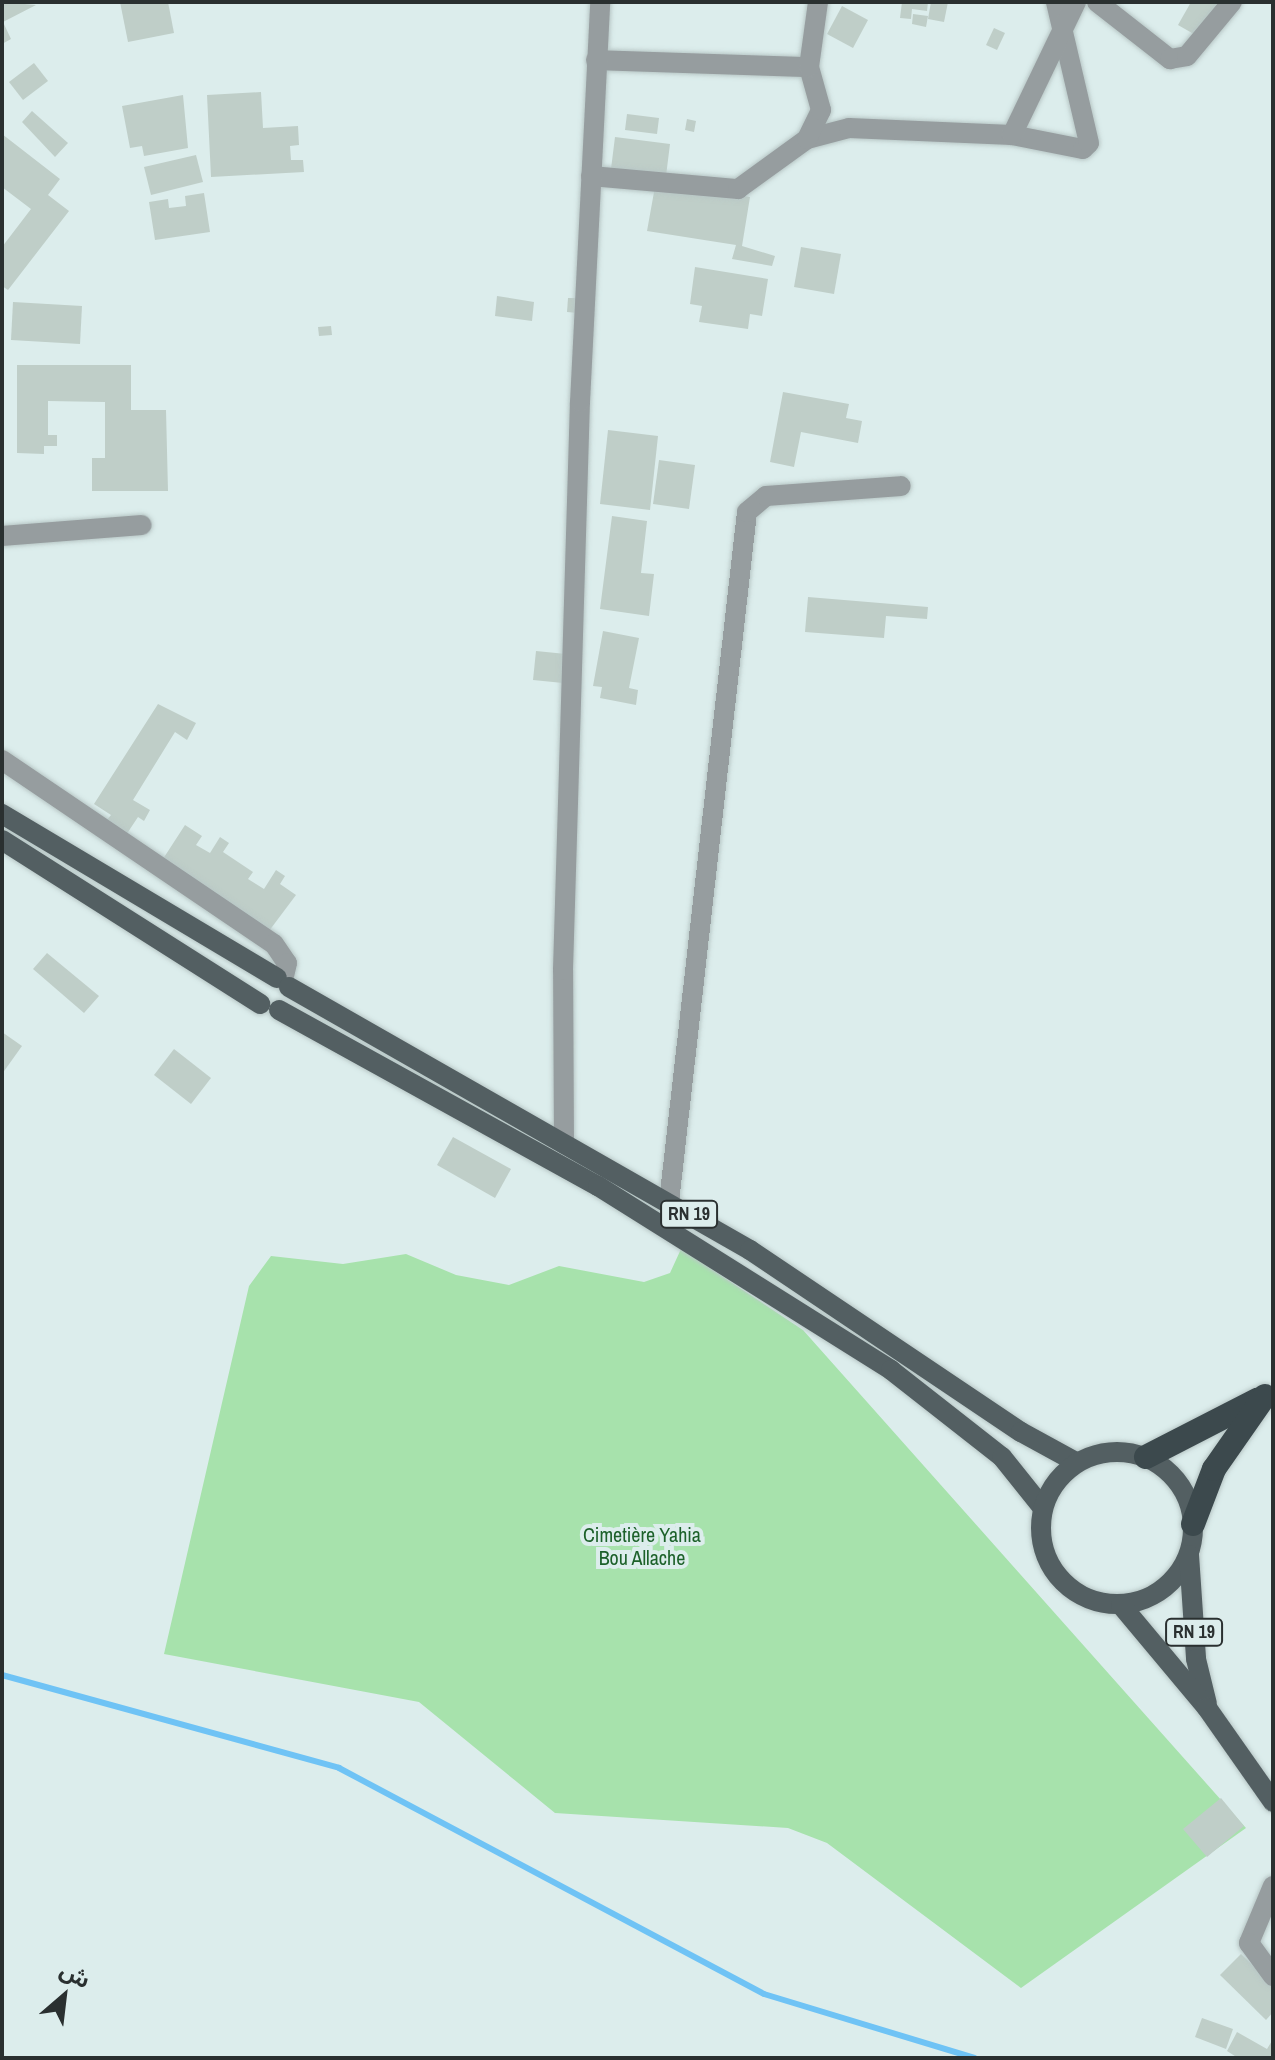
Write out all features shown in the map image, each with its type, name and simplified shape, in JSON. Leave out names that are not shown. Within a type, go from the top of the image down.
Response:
[{"type":"highway","points":[[1146,1457],[1269,1392]]},
{"type":"highway","points":[[1193,1524],[1214,1469],[1269,1392]]},
{"type":"main road","name":"RN 19","points":[[2,814],[283,982],[669,1202],[1076,1462]]},
{"type":"main road","name":"RN 19","points":[[2,840],[270,1007],[598,1186],[854,1345],[977,1435],[1042,1507]]},
{"type":"main road","points":[[283,982],[288,1004],[270,1007],[261,983],[283,982]]},
{"type":"main road","points":[[1110,1452],[1146,1457],[1179,1484],[1193,1524],[1189,1555],[1162,1590],[1121,1605],[1086,1598],[1056,1576],[1039,1531],[1042,1507],[1050,1489],[1076,1462],[1110,1452]]},
{"type":"main road","name":"RN 19","points":[[1189,1555],[1196,1659],[1207,1708]]},
{"type":"main road","name":"RN 19","points":[[1121,1605],[1207,1708],[1273,1802]]},
{"type":"street","points":[[564,1144],[563,970],[600,2]]},
{"type":"street","points":[[807,139],[821,110],[809,67],[818,2]]},
{"type":"street","points":[[591,176],[738,189],[807,139],[849,128],[1012,135],[1083,149],[1089,143],[1060,32],[1056,2]]},
{"type":"street","points":[[1012,135],[1076,2]]},
{"type":"street","points":[[1097,2],[1170,59],[1187,56],[1232,2]]},
{"type":"street","points":[[596,60],[809,67]]},
{"type":"street","points":[[669,1202],[747,512],[766,496],[901,486]]},
{"type":"street","points":[[2,536],[142,525]]},
{"type":"street","points":[[2,760],[274,944],[287,963],[283,982]]},
{"type":"street","points":[[1273,1886],[1249,1943],[1273,1976]]},
{"type":"green space","name":"Cimetière Yahia Bou Allache","points":[[681,1249],[803,1330],[1246,1828],[1021,1988],[827,1843],[788,1828],[555,1813],[419,1702],[164,1654],[249,1286],[271,1256],[343,1264],[406,1254],[456,1275],[509,1285],[559,1266],[644,1282],[670,1273]]},
{"type":"building","points":[[2,2],[36,5],[3,22],[11,39],[2,44]]},
{"type":"building","points":[[120,2],[168,2],[174,33],[128,42]]},
{"type":"building","points":[[902,2],[928,2],[927,11],[912,9],[911,19],[900,18]]},
{"type":"building","points":[[931,2],[948,2],[944,22],[928,19]]},
{"type":"building","points":[[1191,2],[1219,2],[1199,37],[1178,25]]},
{"type":"building","points":[[842,6],[868,20],[853,48],[827,34]]},
{"type":"building","points":[[913,14],[928,16],[926,27],[912,24]]},
{"type":"building","points":[[994,28],[1005,33],[997,50],[986,45]]},
{"type":"building","points":[[34,63],[48,81],[23,100],[9,82]]},
{"type":"building","points":[[261,92],[263,128],[298,126],[299,145],[290,146],[291,160],[303,160],[304,172],[211,177],[207,95]]},
{"type":"building","points":[[183,95],[188,148],[144,156],[142,146],[130,148],[122,106]]},
{"type":"building","points":[[32,111],[68,143],[55,157],[22,122]]},
{"type":"building","points":[[627,114],[659,118],[657,134],[625,130]]},
{"type":"building","points":[[687,119],[696,121],[694,132],[685,130]]},
{"type":"building","points":[[2,134],[60,179],[48,195],[69,211],[8,290],[2,286],[2,247],[31,209],[2,187]]},
{"type":"building","points":[[615,137],[670,144],[666,176],[611,169]]},
{"type":"building","points":[[196,155],[203,182],[151,195],[144,167]]},
{"type":"building","points":[[656,181],[750,197],[742,246],[775,256],[772,266],[732,259],[736,245],[647,231]]},
{"type":"building","points":[[204,193],[210,232],[155,240],[149,202],[168,199],[169,208],[186,206],[185,196]]},
{"type":"building","points":[[801,247],[841,254],[834,294],[794,287]]},
{"type":"building","points":[[695,267],[768,279],[762,316],[750,314],[748,329],[699,322],[702,306],[690,304]]},
{"type":"building","points":[[497,296],[534,302],[532,321],[495,316]]},
{"type":"building","points":[[568,298],[579,298],[578,313],[567,312]]},
{"type":"building","points":[[13,302],[82,306],[80,344],[11,340]]},
{"type":"building","points":[[331,326],[332,335],[319,336],[318,327]]},
{"type":"building","points":[[17,365],[131,365],[131,410],[166,410],[168,491],[92,491],[92,458],[105,458],[105,402],[48,401],[48,435],[57,435],[57,446],[44,446],[44,454],[17,453]]},
{"type":"building","points":[[783,392],[849,404],[846,418],[862,421],[858,443],[801,432],[794,467],[770,462]]},
{"type":"building","points":[[608,430],[658,436],[650,510],[600,504]]},
{"type":"building","points":[[659,460],[695,465],[689,509],[653,504]]},
{"type":"building","points":[[612,516],[647,521],[641,573],[654,574],[649,616],[600,609]]},
{"type":"building","points":[[808,597],[928,607],[927,619],[886,616],[884,638],[805,632]]},
{"type":"building","points":[[603,631],[639,638],[629,688],[638,690],[636,705],[600,698],[602,687],[593,686]]},
{"type":"building","points":[[536,651],[566,654],[563,683],[533,680]]},
{"type":"building","points":[[158,704],[196,723],[187,740],[175,732],[133,800],[150,810],[144,821],[138,817],[126,835],[106,821],[111,815],[94,804]]},
{"type":"building","points":[[185,825],[202,836],[196,845],[210,853],[220,837],[229,843],[223,852],[253,872],[248,879],[264,889],[276,870],[285,876],[280,884],[296,895],[269,931],[161,862]]},
{"type":"building","points":[[47,953],[99,996],[84,1013],[33,969]]},
{"type":"building","points":[[2,1032],[22,1046],[2,1074]]},
{"type":"building","points":[[174,1049],[211,1078],[191,1104],[154,1075]]},
{"type":"building","points":[[453,1137],[511,1169],[495,1198],[437,1165]]},
{"type":"building","points":[[1221,1798],[1244,1826],[1207,1857],[1183,1829]]},
{"type":"building","points":[[1241,1954],[1273,1985],[1273,2012],[1266,2020],[1220,1975]]},
{"type":"building","points":[[1202,2018],[1233,2029],[1226,2049],[1195,2037]]},
{"type":"building","points":[[1237,2032],[1267,2049],[1273,2039],[1273,2058],[1238,2058],[1227,2051]]},
{"type":"waterway","points":[[2,1675],[339,1768],[764,1994],[974,2058]]}]
